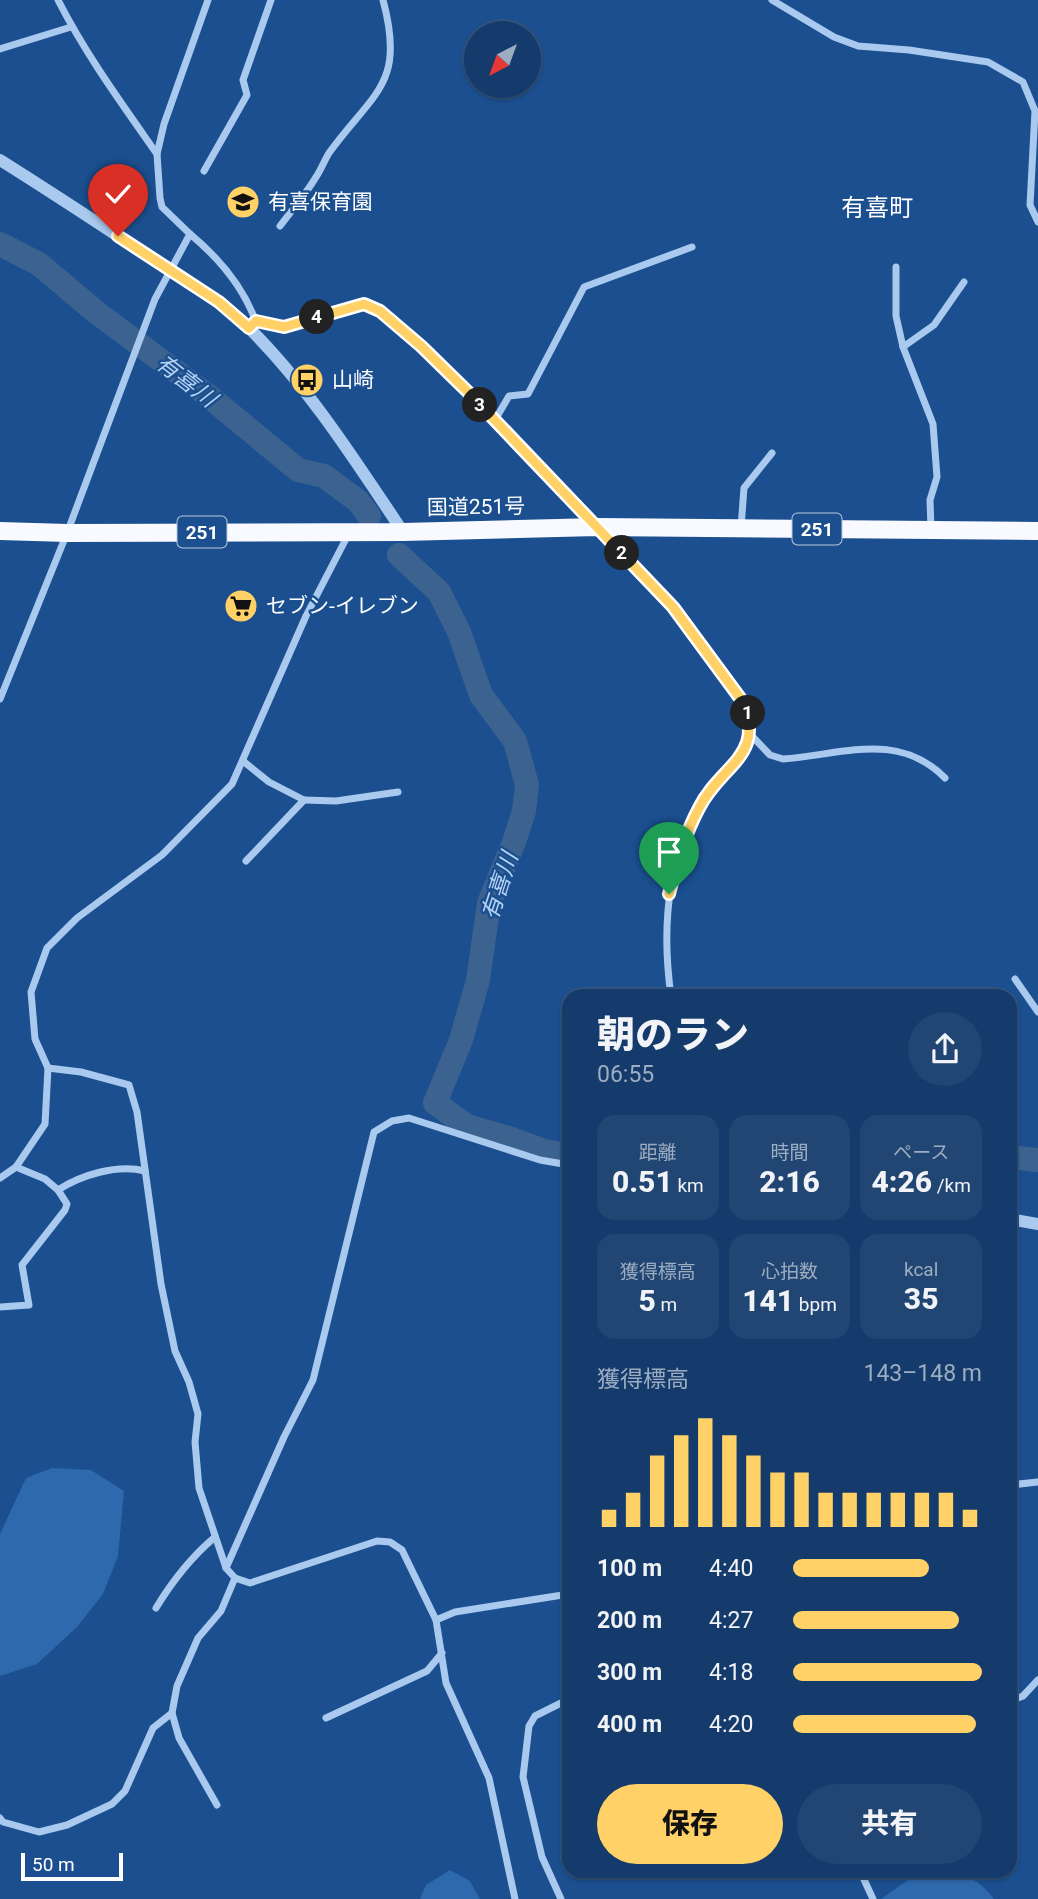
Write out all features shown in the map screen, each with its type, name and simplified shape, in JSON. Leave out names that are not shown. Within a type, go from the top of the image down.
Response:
[{"type":"highway","name":"国道251号","points":[[0,531],[403,532],[597,527],[1038,531]]},
{"type":"street","points":[[58,0],[71,27],[157,154]]},
{"type":"street","points":[[208,0],[164,124],[157,154],[162,207],[214,254],[238,285],[252,325]]},
{"type":"street","points":[[204,171],[247,95],[243,80],[271,0]]},
{"type":"street","points":[[281,226],[316,178],[327,155],[378,95],[391,66],[391,35],[383,0]]},
{"type":"street","points":[[772,0],[834,37],[858,46],[909,50],[988,62],[1023,82],[1035,111],[1030,205],[1038,222]]},
{"type":"street","points":[[0,49],[71,27]]},
{"type":"street","points":[[0,160],[68,202],[252,325],[355,460],[403,532]]},
{"type":"street","points":[[0,699],[67,533],[155,299],[190,234]]},
{"type":"street","points":[[495,420],[509,396],[528,394],[584,287],[692,247]]},
{"type":"street","points":[[896,267],[896,316],[903,347],[933,424],[937,477],[930,500],[932,530]]},
{"type":"street","points":[[903,347],[934,325],[964,282]]},
{"type":"street","points":[[252,325],[284,327],[364,304],[380,311],[421,346],[495,420],[673,607],[740,698],[748,714],[751,730],[746,747],[700,804],[682,843],[669,894],[666,964],[670,989]]},
{"type":"street","points":[[741,528],[744,488],[772,453]]},
{"type":"street","points":[[0,1178],[16,1167],[45,1124],[48,1068],[35,1039],[31,992],[47,948],[77,918],[162,855],[232,784],[306,616],[350,531]]},
{"type":"street","points":[[750,734],[770,755],[783,759],[868,749],[894,749],[910,753],[945,778]]},
{"type":"street","points":[[243,761],[269,782],[304,800],[336,801],[398,792]]},
{"type":"street","points":[[246,861],[304,800]]},
{"type":"street","points":[[1015,979],[1038,1012]]},
{"type":"street","points":[[48,1068],[81,1072],[129,1086],[138,1112],[161,1284],[175,1351],[190,1382],[198,1414],[195,1442],[199,1488],[226,1568],[236,1578],[250,1583],[377,1541],[390,1542],[402,1550],[436,1620],[446,1683],[489,1778],[515,1899]]},
{"type":"street","points":[[226,1568],[284,1437],[313,1380],[374,1132],[392,1121],[409,1118],[540,1160],[562,1164]]},
{"type":"street","points":[[0,1307],[29,1305],[22,1265],[67,1204],[58,1190],[45,1179],[16,1167]]},
{"type":"street","points":[[58,1190],[76,1178],[130,1167],[145,1171]]},
{"type":"street","points":[[1017,1220],[1038,1224]]},
{"type":"street","points":[[1017,1484],[1038,1482]]},
{"type":"street","points":[[156,1608],[175,1576],[191,1556],[215,1537]]},
{"type":"street","points":[[217,1805],[179,1738],[172,1713],[177,1686],[198,1638],[220,1611],[236,1578]]},
{"type":"street","points":[[436,1620],[455,1612],[562,1595]]},
{"type":"street","points":[[326,1718],[427,1671],[442,1653]]},
{"type":"street","points":[[1017,1698],[1038,1681]]},
{"type":"street","points":[[561,1899],[542,1857],[523,1777],[528,1727],[535,1716],[562,1702]]},
{"type":"street","points":[[0,1818],[3,1822],[38,1832],[67,1825],[112,1804],[125,1791],[153,1728],[172,1713]]},
{"type":"street","points":[[863,1878],[873,1899]]},
{"type":"shaded area","points":[[52,1468],[91,1470],[124,1491],[118,1556],[103,1594],[77,1627],[37,1664],[0,1676],[0,1534],[26,1478]]},
{"type":"shaded area","points":[[450,1870],[470,1881],[480,1899],[420,1899],[426,1885]]},
{"type":"shaded area","points":[[911,1878],[970,1878],[994,1899],[881,1899]]},
{"type":"waterway","name":"有喜川","points":[[0,244],[39,264],[96,312],[206,394],[298,470],[324,476],[358,501],[369,516]]},
{"type":"waterway","name":"有喜川","points":[[399,555],[439,592],[459,632],[481,695],[515,741],[527,785],[524,811],[489,903],[478,980],[461,1040],[435,1103],[467,1126],[544,1151],[562,1154]]},
{"type":"waterway","name":"有喜川","points":[[1017,1158],[1038,1160]]},
{"type":"place","name":"有喜保育園","points":[[243,202]]},
{"type":"place","name":"山崎","points":[[307,380]]},
{"type":"place","name":"セブン-イレブン","points":[[241,606]]},
{"type":"district","name":"有喜町","points":[[877,208]]},
{"type":"route","points":[[118,236],[219,302],[249,328],[256,321],[284,327],[364,304],[380,311],[467,391],[673,607],[740,698],[748,714],[751,730],[746,747],[700,804],[682,843],[669,894]]}]
